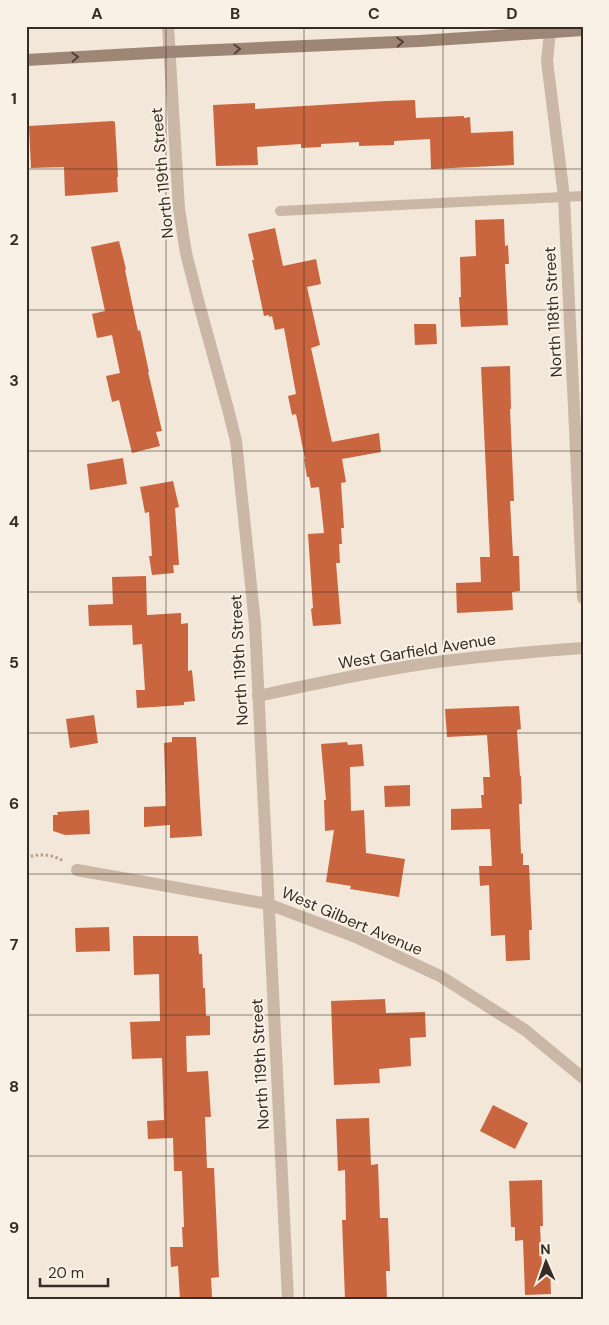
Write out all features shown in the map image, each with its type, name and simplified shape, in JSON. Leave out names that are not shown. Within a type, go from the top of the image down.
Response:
[{"type":"main road","points":[[26,60],[419,41],[550,29],[583,30]]},
{"type":"street","name":"North 119th Street","points":[[168,26],[179,209],[186,253],[236,441],[255,624],[288,1299]]},
{"type":"street","name":"North 118th Street","points":[[550,29],[547,61],[564,197],[583,598]]},
{"type":"street","name":"West Garfield Avenue","points":[[258,696],[368,672],[492,655],[583,648]]},
{"type":"street","name":"West Gilbert Avenue","points":[[77,870],[268,904],[358,938],[440,976],[525,1030],[583,1078]]},
{"type":"lane","points":[[280,211],[583,196]]},
{"type":"path","points":[[26,858],[37,854],[58,858],[77,870]]},
{"type":"building","points":[[415,100],[416,118],[464,116],[464,118],[470,117],[471,133],[513,131],[514,165],[431,169],[430,139],[394,141],[394,145],[359,146],[359,142],[321,144],[321,147],[301,148],[301,144],[257,147],[258,165],[216,166],[213,105],[255,103],[255,109]]},
{"type":"building","points":[[115,122],[118,192],[65,196],[64,167],[31,168],[29,126]]},
{"type":"building","points":[[504,219],[505,246],[508,245],[509,264],[505,264],[508,325],[461,327],[459,297],[461,297],[460,257],[476,256],[475,220]]},
{"type":"building","points":[[275,228],[283,266],[316,259],[321,284],[307,287],[320,345],[311,348],[332,442],[379,433],[381,452],[342,459],[346,482],[341,483],[344,528],[341,528],[342,544],[339,544],[340,563],[336,563],[341,624],[313,626],[308,534],[324,533],[319,487],[311,488],[309,477],[307,477],[296,414],[292,415],[288,396],[296,394],[284,328],[275,330],[272,316],[264,316],[252,260],[254,260],[248,234]]},
{"type":"building","points":[[119,241],[162,431],[156,432],[160,446],[132,453],[119,400],[112,402],[106,376],[120,373],[112,335],[97,338],[92,314],[105,311],[91,247]]},
{"type":"building","points":[[414,324],[436,324],[437,344],[415,345]]},
{"type":"building","points":[[510,366],[514,501],[510,501],[513,556],[519,556],[520,591],[512,592],[513,610],[457,613],[456,583],[481,582],[480,557],[490,557],[481,367]]},
{"type":"building","points":[[123,458],[127,484],[90,490],[87,464]]},
{"type":"building","points":[[173,481],[179,507],[175,508],[179,565],[173,565],[174,573],[152,575],[149,556],[152,556],[149,512],[145,513],[140,487]]},
{"type":"building","points":[[146,576],[147,615],[181,613],[181,624],[188,623],[188,671],[192,670],[195,701],[184,702],[184,705],[137,708],[136,690],[145,690],[142,644],[133,645],[132,625],[89,626],[88,605],[113,604],[112,577]]},
{"type":"building","points":[[519,706],[521,729],[517,730],[522,804],[519,804],[521,854],[523,853],[523,865],[529,865],[532,930],[529,930],[530,960],[506,961],[505,935],[491,936],[489,885],[480,886],[479,866],[492,866],[490,829],[451,830],[451,809],[482,808],[481,795],[484,795],[483,777],[490,777],[487,735],[447,737],[445,709]]},
{"type":"building","points":[[94,715],[98,743],[70,748],[66,719]]},
{"type":"building","points":[[172,737],[196,737],[202,836],[170,838],[170,825],[144,827],[144,807],[166,806],[164,743],[172,742]]},
{"type":"building","points":[[347,742],[348,745],[362,744],[364,766],[350,767],[351,811],[364,810],[366,853],[405,859],[399,897],[350,889],[351,886],[326,882],[334,830],[325,831],[324,800],[326,800],[321,744]]},
{"type":"building","points":[[410,785],[410,806],[385,807],[384,786]]},
{"type":"building","points":[[89,810],[90,834],[65,835],[53,831],[53,815],[58,815],[57,812]]},
{"type":"building","points":[[109,927],[110,951],[76,952],[75,928]]},
{"type":"building","points":[[133,936],[198,936],[199,954],[202,954],[203,988],[205,988],[206,1016],[210,1016],[210,1035],[186,1036],[187,1072],[208,1071],[211,1117],[205,1117],[207,1168],[214,1168],[219,1277],[211,1278],[212,1297],[180,1299],[178,1266],[171,1267],[170,1247],[183,1247],[182,1171],[174,1171],[173,1138],[148,1139],[147,1121],[164,1120],[162,1058],[132,1059],[130,1022],[160,1021],[159,974],[134,975]]},
{"type":"building","points":[[385,999],[386,1013],[425,1012],[426,1037],[410,1038],[411,1066],[379,1069],[380,1083],[334,1085],[331,1001]]},
{"type":"building","points":[[493,1105],[528,1123],[515,1149],[480,1131]]},
{"type":"building","points":[[369,1118],[371,1165],[378,1164],[380,1218],[388,1218],[390,1271],[386,1271],[387,1299],[345,1299],[342,1220],[346,1220],[345,1170],[338,1171],[336,1119]]},
{"type":"building","points":[[542,1180],[543,1226],[540,1226],[542,1268],[550,1268],[551,1294],[525,1295],[523,1240],[515,1241],[515,1227],[511,1227],[509,1181]]}]
